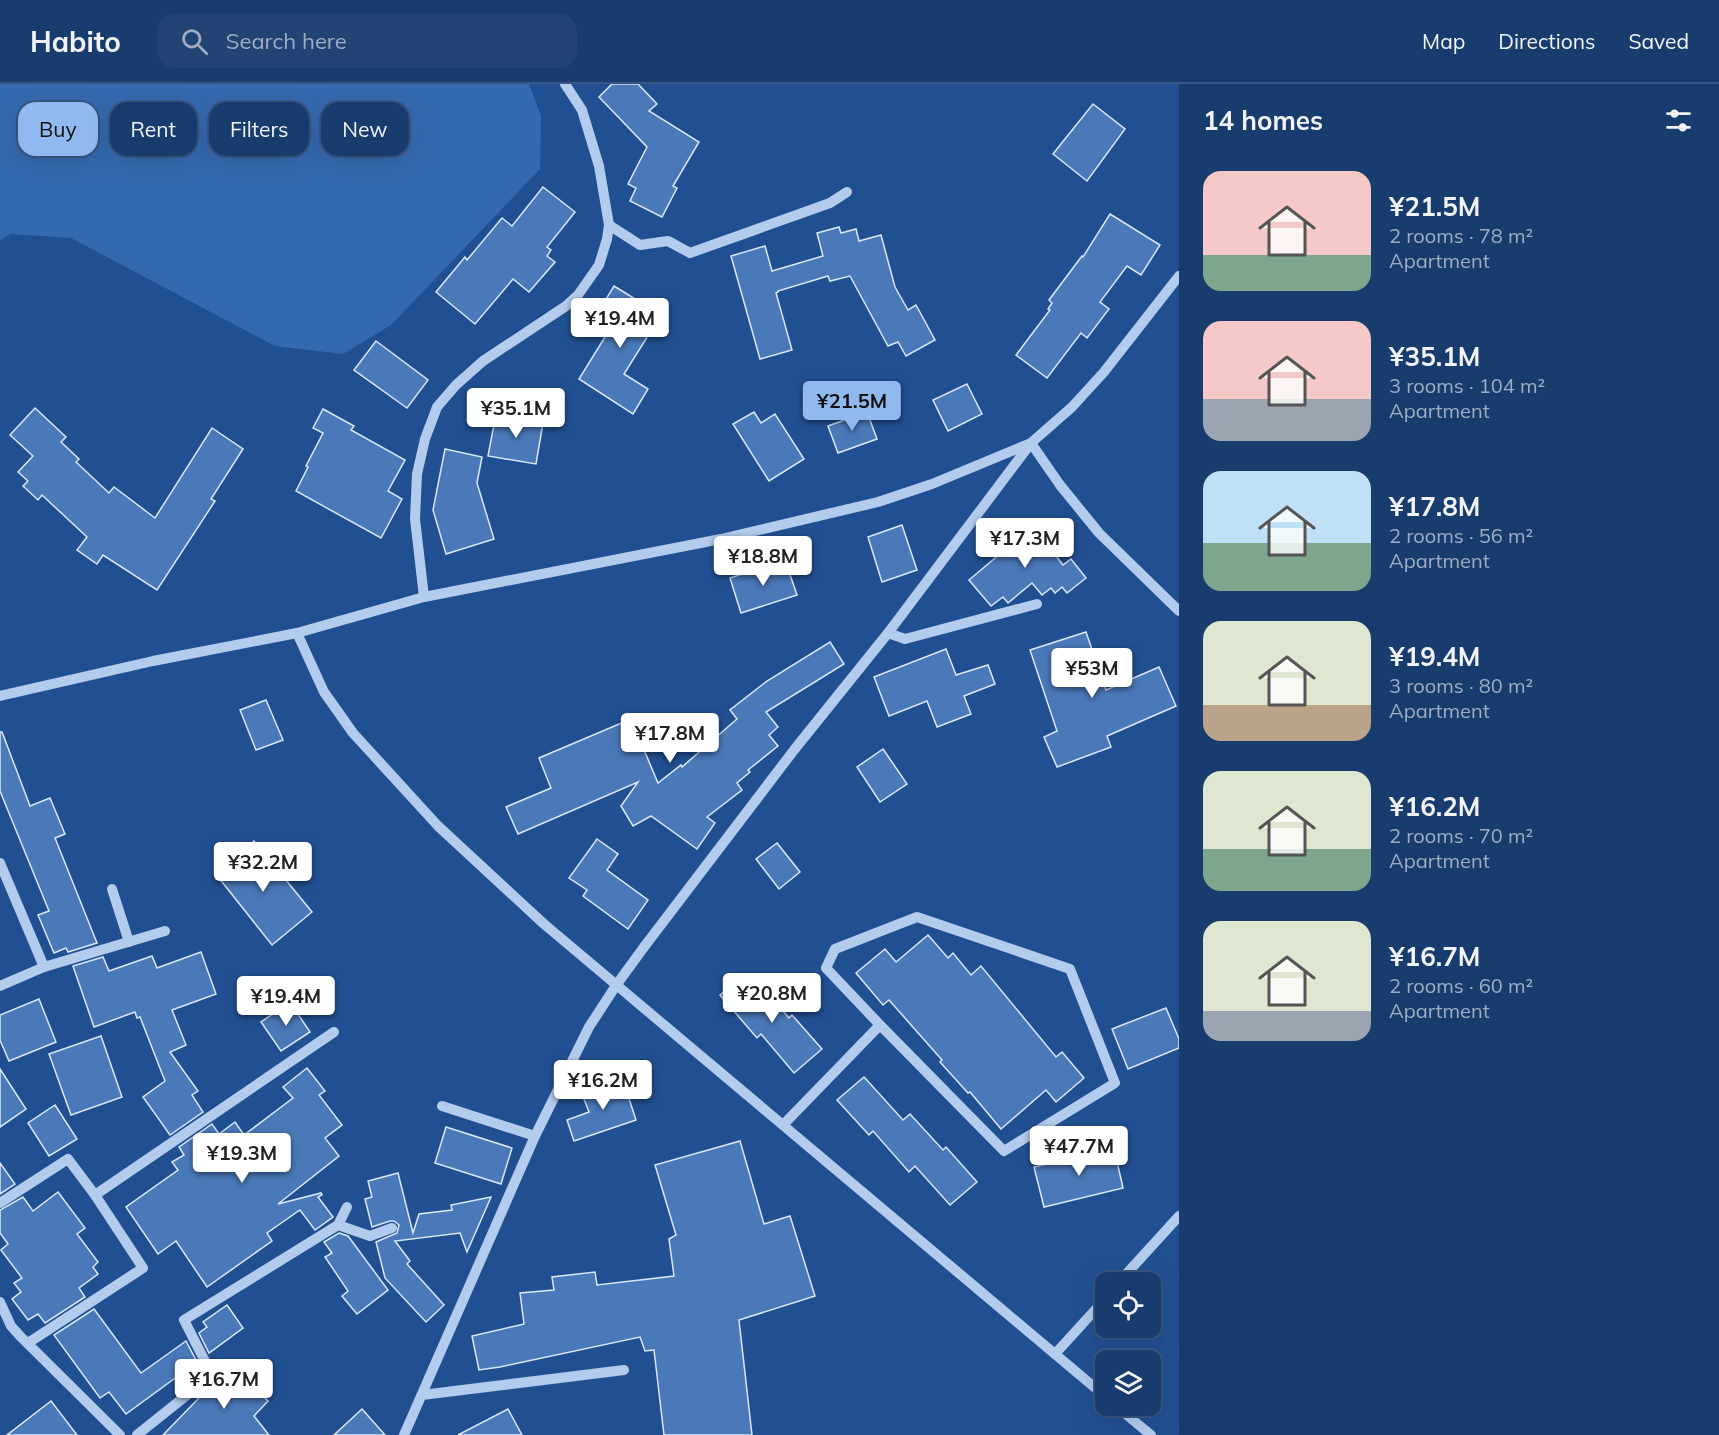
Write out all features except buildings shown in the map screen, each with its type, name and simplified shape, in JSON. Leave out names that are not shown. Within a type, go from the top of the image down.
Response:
[{"type":"street","points":[[424,597],[415,519],[417,474],[425,439],[437,407],[446,394],[483,361],[566,306],[578,295],[599,265],[609,225],[599,166],[582,110],[565,84]]},
{"type":"street","points":[[609,225],[640,245],[668,241],[690,253],[830,203],[847,192]]},
{"type":"street","points":[[405,1435],[535,1136],[589,1027],[617,984],[787,760],[888,633],[1031,443],[1072,407],[1104,372],[1179,276]]},
{"type":"street","points":[[0,696],[153,661],[297,633],[424,597],[721,539],[878,502],[932,484],[1031,443]]},
{"type":"street","points":[[1031,443],[1060,485],[1099,533],[1179,611]]},
{"type":"street","points":[[888,633],[905,639],[1037,604]]},
{"type":"street","points":[[297,633],[324,692],[353,733],[398,784],[467,854],[544,924],[1095,1388]]},
{"type":"street","points":[[0,862],[44,967]]},
{"type":"street","points":[[112,890],[129,942]]},
{"type":"street","points":[[917,917],[1070,969],[1115,1083],[1004,1151],[880,1025],[826,968],[835,949],[917,917]]},
{"type":"street","points":[[0,986],[44,967],[165,931]]},
{"type":"street","points":[[783,1125],[880,1025]]},
{"type":"street","points":[[95,1195],[334,1032]]},
{"type":"street","points":[[442,1106],[535,1136]]},
{"type":"street","points":[[0,1203],[68,1159],[95,1195],[143,1268],[28,1343]]},
{"type":"street","points":[[137,1435],[212,1375],[183,1320],[338,1225],[347,1207]]},
{"type":"street","points":[[1128,1272],[1179,1216]]},
{"type":"street","points":[[338,1225],[370,1236],[392,1228]]},
{"type":"street","points":[[0,1302],[11,1326],[120,1435]]},
{"type":"street","points":[[1055,1354],[1095,1310]]},
{"type":"street","points":[[422,1395],[624,1370]]},
{"type":"street","points":[[1128,1416],[1151,1435]]},
{"type":"shaded area","points":[[0,84],[529,84],[541,116],[540,169],[391,325],[343,354],[275,346],[71,238],[11,234],[0,240]]}]
